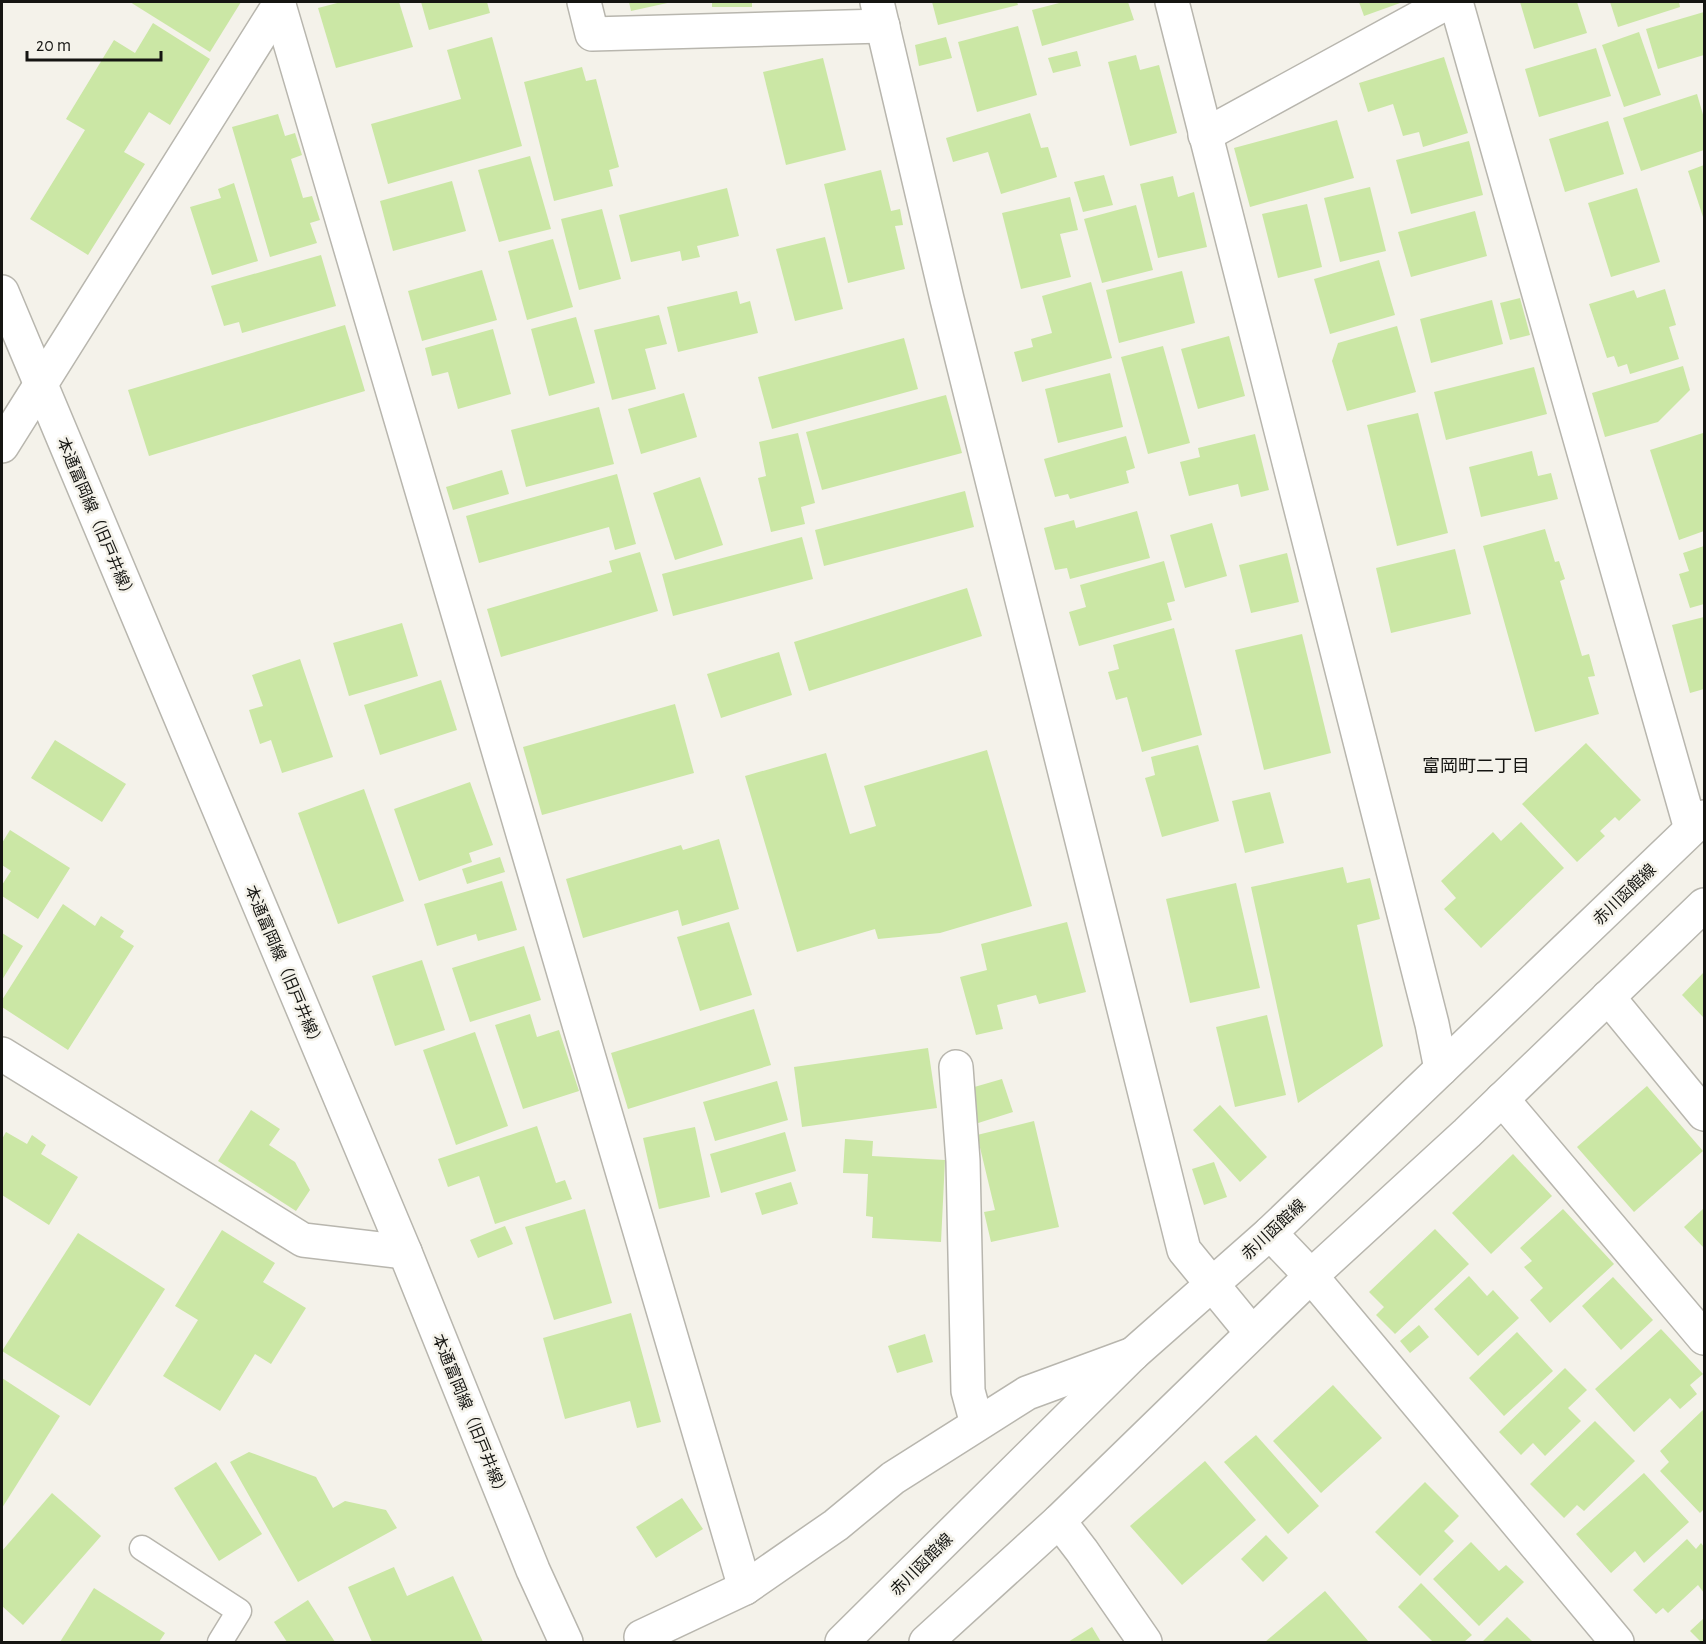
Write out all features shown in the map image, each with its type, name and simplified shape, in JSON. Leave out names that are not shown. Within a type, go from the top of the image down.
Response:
[{"type":"street","points":[[584,2],[592,34],[880,14],[953,322],[1184,1250],[1252,1333]]},
{"type":"street","points":[[1172,2],[1432,1024],[1441,1069]]},
{"type":"street","points":[[1205,135],[1448,2]]},
{"type":"street","points":[[1456,2],[1698,823]]},
{"type":"street","points":[[4,436],[40,385],[279,3]]},
{"type":"street","points":[[279,3],[746,1588]]},
{"type":"street","name":"本通富岡線（旧戸井線）","points":[[2,292],[405,1252],[533,1570],[566,1642]]},
{"type":"street","name":"赤川函館線","points":[[842,1642],[1133,1354],[1270,1233],[1698,823]]},
{"type":"street","points":[[926,1642],[1059,1521],[1311,1276],[1502,1099],[1704,905]]},
{"type":"street","points":[[1608,997],[1704,1114]]},
{"type":"street","points":[[2,1054],[303,1240],[405,1252]]},
{"type":"street","points":[[956,1067],[963,1161],[968,1391],[976,1424]]},
{"type":"street","points":[[1502,1099],[1704,1338]]},
{"type":"street","points":[[1270,1233],[1311,1276],[1617,1642]]},
{"type":"street","points":[[641,1637],[746,1588],[836,1525],[893,1478],[1027,1393],[1133,1354]]},
{"type":"street","points":[[1059,1521],[1145,1642]]},
{"type":"lane","points":[[142,1548],[239,1611],[220,1642]]},
{"type":"building","points":[[130,2],[241,2],[210,52]]},
{"type":"building","points":[[341,2],[399,2],[413,47],[336,68],[318,8]]},
{"type":"building","points":[[421,2],[487,2],[490,13],[429,30]]},
{"type":"building","points":[[629,2],[672,2],[631,11]]},
{"type":"building","points":[[712,2],[752,2],[752,7],[712,7]]},
{"type":"building","points":[[932,2],[1017,2],[1018,5],[938,25]]},
{"type":"building","points":[[1063,2],[1128,2],[1134,20],[1042,46],[1032,10]]},
{"type":"building","points":[[1359,2],[1403,2],[1364,16]]},
{"type":"building","points":[[1520,2],[1577,2],[1587,33],[1534,49]]},
{"type":"building","points":[[1610,2],[1679,2],[1680,7],[1618,27]]},
{"type":"building","points":[[1704,12],[1704,55],[1658,69],[1646,29]]},
{"type":"building","points":[[153,23],[210,59],[170,125],[149,112],[124,152],[145,164],[88,255],[30,219],[85,130],[66,119],[114,40],[135,53]]},
{"type":"building","points":[[1018,26],[1037,95],[977,112],[958,42]]},
{"type":"building","points":[[1639,32],[1661,95],[1624,107],[1602,45]]},
{"type":"building","points":[[492,37],[522,146],[388,184],[371,124],[461,99],[447,50]]},
{"type":"building","points":[[946,37],[952,58],[919,66],[915,45]]},
{"type":"building","points":[[1596,48],[1611,96],[1539,117],[1525,69]]},
{"type":"building","points":[[1077,51],[1081,66],[1053,73],[1048,58]]},
{"type":"building","points":[[1136,55],[1140,70],[1159,65],[1177,133],[1130,146],[1108,62]]},
{"type":"building","points":[[1444,57],[1468,133],[1423,147],[1419,132],[1403,136],[1393,104],[1368,112],[1359,83]]},
{"type":"building","points":[[823,58],[846,150],[786,165],[763,72]]},
{"type":"building","points":[[582,67],[586,81],[596,79],[619,167],[609,170],[613,186],[554,201],[524,82]]},
{"type":"building","points":[[1697,94],[1704,118],[1704,150],[1641,171],[1623,118]]},
{"type":"building","points":[[1030,113],[1041,148],[1048,147],[1057,177],[1001,194],[988,152],[953,162],[946,138]]},
{"type":"building","points":[[278,114],[285,136],[295,133],[302,155],[291,159],[303,198],[312,196],[320,220],[310,223],[317,243],[270,257],[232,127]]},
{"type":"building","points":[[1337,120],[1354,178],[1250,207],[1234,148]]},
{"type":"building","points":[[1608,121],[1624,174],[1565,192],[1549,139]]},
{"type":"building","points":[[1469,141],[1483,195],[1411,214],[1396,160]]},
{"type":"building","points":[[530,156],[551,229],[499,242],[478,170]]},
{"type":"building","points":[[1704,165],[1704,220],[1688,171]]},
{"type":"building","points":[[881,170],[891,211],[900,209],[903,225],[895,226],[905,269],[848,283],[824,184]]},
{"type":"building","points":[[1104,175],[1113,205],[1083,212],[1074,182]]},
{"type":"building","points":[[1173,176],[1178,197],[1194,192],[1207,247],[1158,258],[1140,184]]},
{"type":"building","points":[[452,181],[466,231],[393,251],[380,201]]},
{"type":"building","points":[[234,183],[258,261],[212,275],[190,207],[221,198],[218,189]]},
{"type":"building","points":[[1370,187],[1386,251],[1340,262],[1324,198]]},
{"type":"building","points":[[727,188],[739,236],[697,246],[700,257],[682,261],[680,251],[631,262],[619,215]]},
{"type":"building","points":[[1637,188],[1660,262],[1611,277],[1588,203]]},
{"type":"building","points":[[1070,197],[1078,230],[1060,234],[1071,277],[1021,289],[1002,213]]},
{"type":"building","points":[[1307,204],[1322,267],[1278,278],[1262,214]]},
{"type":"building","points":[[1136,205],[1153,270],[1102,283],[1084,219]]},
{"type":"building","points":[[602,209],[621,279],[579,290],[561,219]]},
{"type":"building","points":[[1475,211],[1487,256],[1411,277],[1398,232]]},
{"type":"building","points":[[825,237],[843,309],[795,321],[776,249]]},
{"type":"building","points":[[553,239],[573,307],[527,320],[508,251]]},
{"type":"building","points":[[321,255],[336,306],[242,333],[239,322],[224,326],[211,286]]},
{"type":"building","points":[[1379,260],[1395,315],[1330,334],[1314,279]]},
{"type":"building","points":[[482,270],[497,320],[422,341],[408,291]]},
{"type":"building","points":[[1182,271],[1195,323],[1119,343],[1106,290]]},
{"type":"building","points":[[1091,282],[1112,358],[1022,382],[1014,352],[1033,347],[1031,339],[1052,333],[1042,296]]},
{"type":"building","points":[[1665,289],[1676,325],[1669,327],[1679,359],[1630,374],[1627,364],[1618,367],[1614,356],[1607,358],[1589,304],[1634,290],[1637,298]]},
{"type":"building","points":[[737,291],[740,304],[750,301],[758,333],[678,352],[667,307]]},
{"type":"building","points":[[1520,298],[1530,335],[1510,340],[1500,303]]},
{"type":"building","points":[[1492,300],[1503,344],[1431,363],[1420,319]]},
{"type":"building","points":[[659,315],[667,344],[645,349],[656,389],[612,400],[594,330]]},
{"type":"building","points":[[576,317],[595,383],[549,396],[531,329]]},
{"type":"building","points":[[345,325],[365,391],[149,456],[128,390]]},
{"type":"building","points":[[1397,326],[1416,392],[1347,411],[1332,361],[1338,343]]},
{"type":"building","points":[[493,329],[511,394],[458,409],[448,372],[432,376],[425,348]]},
{"type":"building","points":[[1229,336],[1245,396],[1198,409],[1181,349]]},
{"type":"building","points":[[904,338],[918,389],[772,429],[758,377]]},
{"type":"building","points":[[1163,346],[1190,443],[1148,454],[1121,357]]},
{"type":"building","points":[[1683,366],[1690,390],[1658,422],[1605,437],[1592,393]]},
{"type":"building","points":[[1534,367],[1547,414],[1446,440],[1434,392]]},
{"type":"building","points":[[1110,373],[1123,427],[1058,443],[1045,389]]},
{"type":"building","points":[[684,393],[697,437],[641,454],[628,409]]},
{"type":"building","points":[[946,395],[962,453],[822,490],[806,432]]},
{"type":"building","points":[[599,407],[614,464],[526,487],[511,430]]},
{"type":"building","points":[[1418,413],[1448,533],[1397,546],[1367,425]]},
{"type":"building","points":[[798,433],[815,503],[801,507],[805,524],[771,532],[758,478],[766,476],[759,442]]},
{"type":"building","points":[[1703,433],[1704,531],[1679,540],[1650,450]]},
{"type":"building","points":[[1255,434],[1269,490],[1241,497],[1238,484],[1189,496],[1180,462],[1200,457],[1198,448]]},
{"type":"building","points":[[1126,436],[1135,468],[1126,471],[1129,483],[1070,499],[1068,494],[1055,497],[1044,459]]},
{"type":"building","points":[[1532,451],[1538,476],[1551,473],[1558,499],[1481,517],[1469,467]]},
{"type":"building","points":[[502,470],[509,494],[453,510],[446,487]]},
{"type":"building","points":[[617,474],[636,544],[615,550],[609,527],[479,563],[466,516]]},
{"type":"building","points":[[700,477],[723,545],[675,560],[653,493]]},
{"type":"building","points":[[965,491],[974,527],[824,566],[815,530]]},
{"type":"building","points":[[1137,511],[1150,558],[1070,579],[1067,568],[1055,570],[1044,528],[1074,520],[1076,528]]},
{"type":"building","points":[[1212,523],[1227,576],[1185,588],[1170,535]]},
{"type":"building","points":[[1545,529],[1555,562],[1559,561],[1565,579],[1560,581],[1582,656],[1589,654],[1595,676],[1588,677],[1599,714],[1535,732],[1483,546]]},
{"type":"building","points":[[802,537],[813,579],[673,616],[662,574]]},
{"type":"building","points":[[1704,546],[1704,604],[1690,608],[1679,574],[1689,571],[1683,553]]},
{"type":"building","points":[[1455,549],[1471,614],[1391,633],[1376,568]]},
{"type":"building","points":[[640,552],[658,611],[501,657],[487,609],[612,572],[609,561]]},
{"type":"building","points":[[1287,553],[1299,602],[1251,613],[1239,565]]},
{"type":"building","points":[[1164,561],[1175,601],[1167,603],[1172,620],[1079,646],[1069,612],[1086,607],[1080,585]]},
{"type":"building","points":[[967,588],[982,636],[809,691],[794,642]]},
{"type":"building","points":[[1704,617],[1704,689],[1690,693],[1672,625]]},
{"type":"building","points":[[402,623],[418,676],[349,696],[333,643]]},
{"type":"building","points":[[1174,628],[1202,735],[1142,752],[1127,697],[1116,700],[1108,672],[1119,669],[1113,645]]},
{"type":"building","points":[[1302,634],[1331,753],[1264,770],[1235,650]]},
{"type":"building","points":[[779,652],[792,695],[721,718],[707,674]]},
{"type":"building","points":[[300,659],[333,757],[282,773],[271,740],[260,744],[249,710],[263,706],[252,675]]},
{"type":"building","points":[[441,680],[457,730],[380,755],[364,705]]},
{"type":"building","points":[[675,704],[694,773],[542,815],[523,747]]},
{"type":"building","points":[[55,740],[126,784],[102,822],[31,778]]},
{"type":"building","points":[[1586,743],[1641,800],[1619,821],[1615,817],[1600,831],[1605,836],[1577,862],[1522,804]]},
{"type":"building","points":[[1198,745],[1219,821],[1162,837],[1145,778],[1155,775],[1151,757]]},
{"type":"building","points":[[987,750],[1032,906],[940,933],[878,939],[875,929],[797,952],[745,776],[826,753],[850,834],[876,826],[864,786]]},
{"type":"building","points":[[470,782],[493,845],[469,853],[472,862],[419,881],[394,809]]},
{"type":"building","points":[[364,789],[404,901],[338,924],[298,813]]},
{"type":"building","points":[[1270,792],[1284,843],[1245,853],[1232,801]]},
{"type":"building","points":[[1521,822],[1564,868],[1481,948],[1444,909],[1456,898],[1441,881],[1493,832],[1501,841]]},
{"type":"building","points":[[10,830],[70,868],[38,919],[2,896],[2,885],[11,871],[2,865],[2,843]]},
{"type":"building","points":[[719,839],[739,909],[682,926],[678,910],[583,938],[566,879],[681,845],[683,850]]},
{"type":"building","points":[[500,857],[505,872],[467,884],[462,869]]},
{"type":"building","points":[[1343,867],[1347,883],[1370,878],[1380,919],[1357,925],[1383,1046],[1298,1103],[1251,887]]},
{"type":"building","points":[[502,881],[517,930],[478,941],[476,934],[437,946],[424,904]]},
{"type":"building","points":[[1236,883],[1260,988],[1190,1003],[1166,899]]},
{"type":"building","points":[[63,904],[95,926],[101,916],[124,931],[120,937],[134,946],[68,1050],[2,1007],[2,1000]]},
{"type":"building","points":[[729,922],[752,995],[700,1011],[677,937]]},
{"type":"building","points":[[1067,922],[1086,992],[1039,1004],[1036,995],[997,1005],[1003,1029],[976,1035],[960,977],[987,970],[981,944]]},
{"type":"building","points":[[2,933],[23,946],[2,980]]},
{"type":"building","points":[[524,946],[541,1000],[470,1022],[452,968]]},
{"type":"building","points":[[422,960],[445,1030],[395,1046],[372,976]]},
{"type":"building","points":[[1704,972],[1704,1018],[1682,995]]},
{"type":"building","points":[[754,1009],[771,1065],[628,1109],[611,1053]]},
{"type":"building","points":[[530,1014],[537,1037],[559,1030],[579,1091],[523,1109],[495,1025]]},
{"type":"building","points":[[1267,1015],[1286,1095],[1235,1107],[1216,1027]]},
{"type":"building","points":[[475,1032],[508,1126],[456,1145],[423,1050]]},
{"type":"building","points":[[928,1048],[937,1108],[802,1127],[794,1067]]},
{"type":"building","points":[[1002,1079],[1013,1112],[975,1124],[964,1090]]},
{"type":"building","points":[[777,1081],[788,1120],[715,1141],[703,1102]]},
{"type":"building","points":[[1647,1086],[1703,1151],[1634,1212],[1577,1147]]},
{"type":"building","points":[[1220,1105],[1267,1157],[1240,1182],[1193,1130]]},
{"type":"building","points":[[251,1110],[280,1129],[269,1145],[295,1162],[310,1190],[296,1211],[218,1161]]},
{"type":"building","points":[[1034,1121],[1059,1227],[991,1242],[984,1212],[995,1210],[977,1135]]},
{"type":"building","points":[[537,1126],[556,1183],[565,1180],[572,1199],[495,1224],[479,1176],[448,1187],[438,1159]]},
{"type":"building","points":[[695,1127],[710,1197],[659,1209],[643,1138]]},
{"type":"building","points":[[6,1132],[27,1144],[32,1135],[46,1145],[41,1154],[78,1177],[49,1225],[2,1195],[2,1139]]},
{"type":"building","points":[[785,1132],[796,1171],[721,1193],[710,1154]]},
{"type":"building","points":[[845,1139],[873,1141],[872,1156],[945,1160],[941,1242],[872,1238],[873,1217],[866,1216],[868,1174],[843,1173]]},
{"type":"building","points":[[1513,1154],[1552,1196],[1491,1254],[1452,1213]]},
{"type":"building","points":[[1214,1162],[1227,1197],[1204,1205],[1192,1169]]},
{"type":"building","points":[[791,1182],[798,1204],[762,1215],[755,1193]]},
{"type":"building","points":[[1704,1208],[1704,1248],[1684,1227]]},
{"type":"building","points":[[585,1209],[612,1303],[554,1320],[525,1227]]},
{"type":"building","points":[[1563,1209],[1614,1264],[1550,1323],[1530,1300],[1543,1288],[1524,1267],[1532,1261],[1520,1248]]},
{"type":"building","points":[[505,1226],[513,1244],[478,1258],[470,1240]]},
{"type":"building","points":[[1435,1229],[1469,1264],[1395,1334],[1376,1315],[1384,1307],[1369,1292]]},
{"type":"building","points":[[222,1230],[275,1263],[263,1282],[306,1308],[271,1364],[255,1354],[220,1411],[163,1376],[198,1320],[175,1306]]},
{"type":"building","points":[[78,1233],[165,1289],[90,1406],[2,1351]]},
{"type":"building","points":[[1469,1276],[1487,1296],[1493,1290],[1519,1318],[1478,1356],[1434,1309]]},
{"type":"building","points":[[1613,1277],[1653,1320],[1621,1350],[1582,1306]]},
{"type":"building","points":[[631,1313],[661,1422],[637,1428],[630,1401],[565,1419],[543,1338]]},
{"type":"building","points":[[1419,1325],[1429,1337],[1410,1353],[1400,1341]]},
{"type":"building","points":[[1661,1329],[1703,1374],[1690,1385],[1697,1394],[1680,1409],[1670,1398],[1634,1432],[1595,1389]]},
{"type":"building","points":[[1517,1332],[1553,1371],[1504,1416],[1469,1378]]},
{"type":"building","points":[[925,1334],[933,1362],[897,1373],[888,1346]]},
{"type":"building","points":[[1565,1368],[1587,1390],[1568,1408],[1581,1421],[1545,1456],[1533,1443],[1521,1455],[1499,1432]]},
{"type":"building","points":[[2,1378],[60,1416],[2,1508]]},
{"type":"building","points":[[1333,1385],[1382,1438],[1321,1493],[1273,1441]]},
{"type":"building","points":[[1704,1409],[1704,1509],[1700,1513],[1660,1471],[1669,1462],[1660,1451]]},
{"type":"building","points":[[1595,1421],[1635,1461],[1584,1511],[1577,1505],[1564,1518],[1530,1484]]},
{"type":"building","points":[[1256,1435],[1319,1506],[1288,1534],[1224,1462]]},
{"type":"building","points":[[249,1452],[316,1477],[333,1508],[345,1501],[386,1510],[397,1528],[298,1582],[230,1462]]},
{"type":"building","points":[[1205,1461],[1256,1520],[1182,1585],[1130,1526]]},
{"type":"building","points":[[216,1462],[262,1534],[219,1561],[174,1488]]},
{"type":"building","points":[[1644,1473],[1689,1522],[1644,1563],[1635,1551],[1611,1573],[1576,1534]]},
{"type":"building","points":[[1425,1482],[1459,1516],[1444,1531],[1454,1541],[1420,1576],[1375,1532]]},
{"type":"building","points":[[52,1493],[101,1536],[23,1625],[2,1606],[2,1551]]},
{"type":"building","points":[[682,1498],[703,1529],[656,1558],[636,1527]]},
{"type":"building","points":[[1266,1535],[1288,1558],[1263,1582],[1241,1559]]},
{"type":"building","points":[[1687,1539],[1696,1549],[1701,1543],[1704,1547],[1704,1593],[1698,1585],[1668,1613],[1663,1608],[1656,1614],[1633,1590]]},
{"type":"building","points":[[1471,1542],[1499,1571],[1506,1565],[1524,1582],[1479,1626],[1433,1579]]},
{"type":"building","points":[[394,1567],[407,1596],[453,1576],[483,1642],[372,1642],[348,1587]]},
{"type":"building","points":[[1421,1583],[1472,1635],[1464,1642],[1433,1642],[1398,1607]]},
{"type":"building","points":[[94,1588],[165,1633],[159,1642],[60,1642]]},
{"type":"building","points":[[1325,1591],[1369,1642],[1265,1642]]},
{"type":"building","points":[[308,1600],[335,1642],[287,1642],[274,1622]]},
{"type":"building","points":[[1507,1617],[1533,1642],[1482,1642]]},
{"type":"building","points":[[1704,1618],[1704,1642],[1701,1642],[1690,1631]]},
{"type":"building","points":[[1092,1627],[1101,1642],[1068,1642]]},
{"type":"district","name":"富岡町二丁目","points":[[1476,766]]}]
